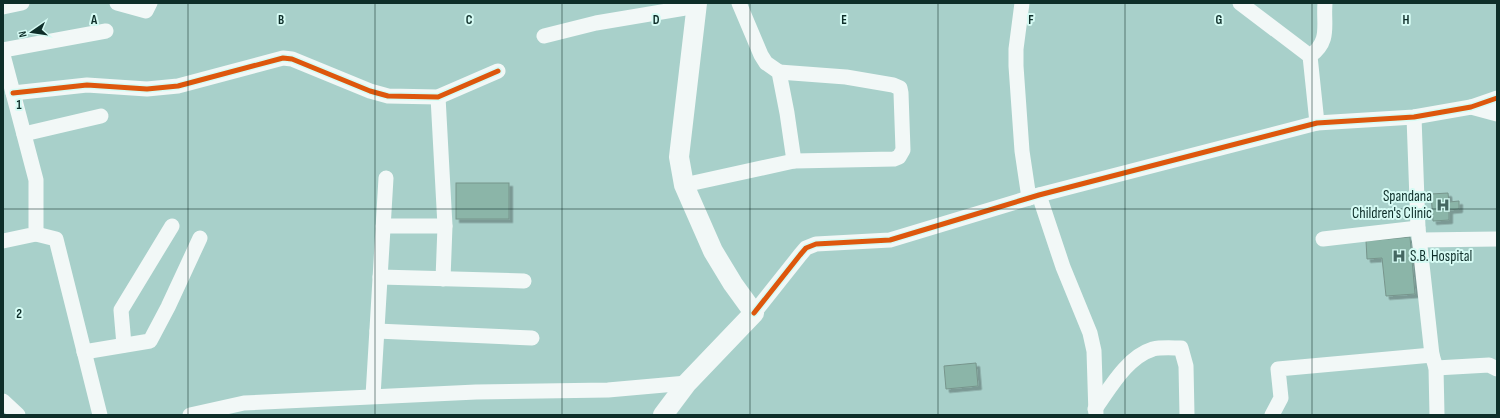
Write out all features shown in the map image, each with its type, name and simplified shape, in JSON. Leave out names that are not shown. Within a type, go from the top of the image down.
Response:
[{"type":"main road","points":[[663,415],[686,383],[754,313],[733,284],[713,251],[684,185],[679,157],[697,4]]},
{"type":"street","points":[[3,7],[22,3]]},
{"type":"street","points":[[117,3],[146,11],[150,3]]},
{"type":"street","points":[[684,185],[794,161],[894,159],[899,157],[903,150],[900,88],[846,77],[779,72],[764,59],[739,3]]},
{"type":"street","points":[[1022,3],[1016,66],[1022,151],[1034,197],[1090,333],[1094,351],[1095,412]]},
{"type":"street","points":[[1240,3],[1310,56],[1317,123]]},
{"type":"street","points":[[1310,56],[1318,51],[1325,35],[1325,3]]},
{"type":"street","points":[[544,36],[611,20],[697,4]]},
{"type":"street","points":[[3,50],[106,31]]},
{"type":"street","points":[[3,55],[36,180],[36,234]]},
{"type":"street","points":[[13,93],[87,84],[147,89],[178,86],[283,58],[292,59],[370,91],[388,96],[438,97],[498,71]]},
{"type":"street","points":[[779,72],[794,161]]},
{"type":"street","points":[[438,97],[445,226],[443,279]]},
{"type":"street","points":[[754,313],[806,248],[816,244],[890,240],[1034,197],[1317,123],[1414,117],[1471,107],[1497,98]]},
{"type":"street","points":[[1471,107],[1497,114]]},
{"type":"street","points":[[24,134],[101,116]]},
{"type":"street","points":[[1414,117],[1419,234],[1434,362],[1437,415]]},
{"type":"street","points":[[373,396],[386,178]]},
{"type":"street","points":[[124,345],[121,310],[172,226]]},
{"type":"street","points":[[383,226],[445,226]]},
{"type":"street","points":[[3,241],[36,234],[56,239],[100,415]]},
{"type":"street","points":[[1323,239],[1419,234],[1497,239]]},
{"type":"street","points":[[84,352],[150,341],[168,307],[200,238]]},
{"type":"street","points":[[380,277],[524,281]]},
{"type":"street","points":[[377,331],[532,338]]},
{"type":"street","points":[[1095,412],[1119,376],[1138,358],[1154,349],[1181,348],[1186,366],[1188,415]]},
{"type":"street","points":[[1272,415],[1281,398],[1278,369],[1434,362],[1489,365],[1497,370]]},
{"type":"street","points":[[190,415],[244,403],[268,408],[373,396],[476,392],[608,390],[686,383]]},
{"type":"street","points":[[3,401],[18,415]]},
{"type":"building","points":[[456,183],[509,183],[509,219],[456,219]]},
{"type":"building","points":[[1448,193],[1449,202],[1459,201],[1459,209],[1449,210],[1449,220],[1433,221],[1431,194]]},
{"type":"building","points":[[1410,237],[1415,294],[1386,296],[1382,258],[1367,259],[1366,241]]},
{"type":"building","points":[[976,363],[978,386],[946,389],[944,366]]},
{"type":"cycle path","points":[[13,93],[87,85],[147,89],[178,86],[283,58],[292,59],[370,91],[388,96],[438,97],[498,71]]},
{"type":"cycle path","points":[[754,313],[806,248],[816,244],[890,240],[1039,195],[1317,123],[1414,117],[1471,107],[1497,98]]},
{"type":"place","name":"Spandana Children's Clinic","points":[[1443,205]]},
{"type":"place","name":"S.B. Hospital","points":[[1399,256]]}]
